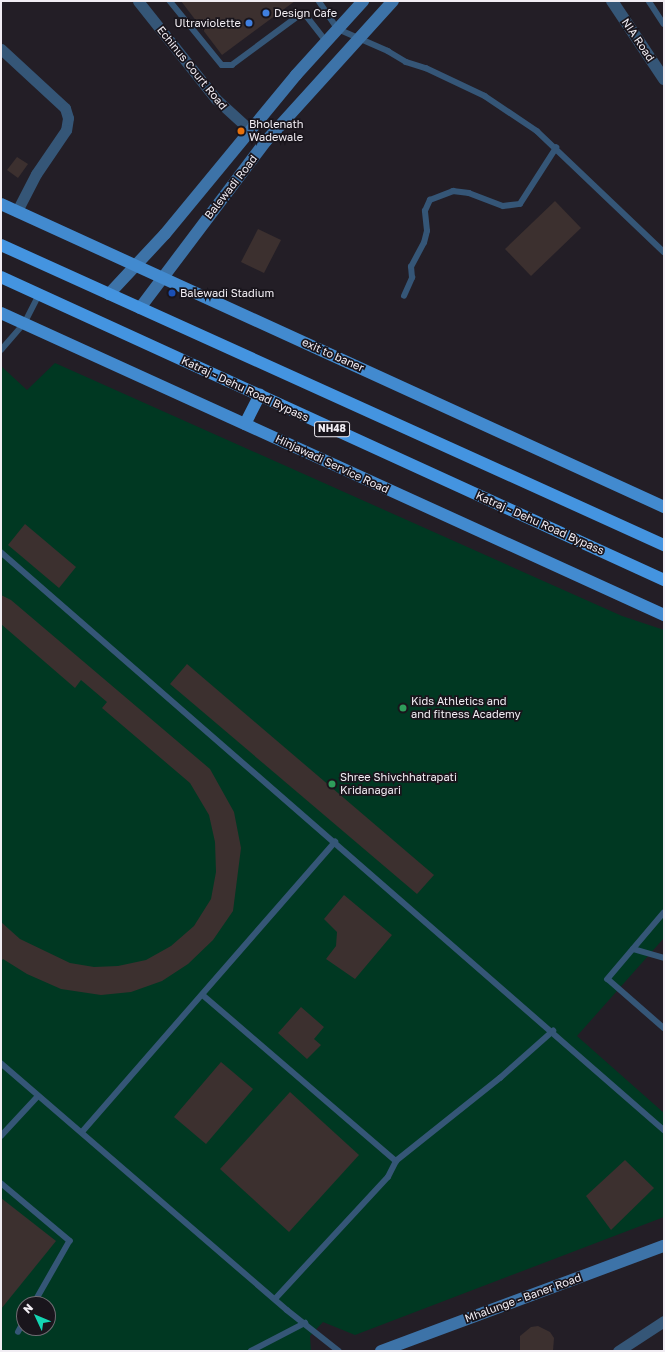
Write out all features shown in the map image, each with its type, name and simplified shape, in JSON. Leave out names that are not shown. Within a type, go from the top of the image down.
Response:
[{"type":"highway","name":"NH48","points":[[1,245],[664,545]]},
{"type":"highway","name":"Katraj - Dehu Road Bypass","points":[[1,277],[664,580]]},
{"type":"main road","name":"Balewadi Road","points":[[109,294],[165,234],[250,130],[363,1]]},
{"type":"main road","name":"Balewadi Road","points":[[140,308],[161,277],[266,142],[393,1]]},
{"type":"main road","name":"exit to baner","points":[[1,204],[664,507]]},
{"type":"main road","name":"Hinjawadi Service Road","points":[[1,313],[664,615]]},
{"type":"main road","points":[[245,424],[260,396]]},
{"type":"main road","name":"Mhalunge - Baner Road","points":[[381,1351],[664,1246]]},
{"type":"street","name":"Echinus Court Road","points":[[138,1],[216,99],[250,130]]},
{"type":"street","name":"NIA Road","points":[[612,1],[664,79]]},
{"type":"street","points":[[1,49],[65,108],[68,118],[66,130],[36,174],[16,211]]},
{"type":"street","points":[[618,1351],[664,1321]]},
{"type":"lane","points":[[170,1],[217,62],[227,66],[232,65],[301,14],[305,14],[327,42]]},
{"type":"lane","points":[[319,1],[338,29],[388,51],[406,62],[426,68],[485,96],[537,131],[664,252]]},
{"type":"lane","points":[[649,1],[664,24]]},
{"type":"lane","points":[[404,296],[412,278],[411,267],[424,243],[427,231],[425,211],[430,200],[453,191],[469,193],[503,206],[520,204],[556,148]]},
{"type":"lane","points":[[1,350],[24,324],[39,295]]},
{"type":"lane","points":[[1,552],[553,1030],[664,1130]]},
{"type":"lane","points":[[82,1132],[336,842]]},
{"type":"lane","points":[[664,913],[608,979],[664,1028]]},
{"type":"lane","points":[[634,949],[650,956],[664,958]]},
{"type":"lane","points":[[203,994],[396,1161]]},
{"type":"lane","points":[[275,1299],[388,1177],[396,1161],[500,1078],[553,1030]]},
{"type":"lane","points":[[1,1063],[275,1299],[339,1351]]},
{"type":"lane","points":[[1,1136],[38,1096]]},
{"type":"lane","points":[[1,1183],[70,1241],[39,1296]]},
{"type":"lane","points":[[250,1351],[305,1323]]},
{"type":"green space","name":"Shree Shivchhatrapati Kridanagari","points":[[55,363],[622,616],[664,630],[664,938],[577,1036],[664,1113],[664,1217],[355,1335],[323,1322],[310,1336],[311,1351],[1,1351],[1,366],[27,390]]},
{"type":"building","points":[[181,1],[295,1],[222,55]]},
{"type":"building","points":[[17,157],[28,164],[18,178],[7,170]]},
{"type":"building","points":[[555,201],[581,228],[531,276],[505,249]]},
{"type":"building","points":[[258,229],[281,240],[264,273],[241,262]]},
{"type":"building","points":[[25,524],[76,567],[59,588],[8,545]]},
{"type":"building","points":[[1,595],[11,600],[210,769],[234,812],[241,848],[233,911],[213,940],[188,964],[162,981],[131,992],[101,995],[61,989],[27,974],[3,959],[1,961],[1,922],[20,939],[70,963],[94,967],[118,966],[146,960],[171,946],[194,926],[211,899],[216,872],[215,842],[209,815],[190,783],[102,708],[107,702],[81,680],[75,688],[1,624]]},
{"type":"building","points":[[187,664],[434,875],[417,894],[170,684]]},
{"type":"building","points":[[344,895],[392,935],[355,979],[326,959],[336,946],[337,932],[324,919]]},
{"type":"building","points":[[301,1007],[324,1027],[314,1039],[321,1045],[307,1059],[278,1033]]},
{"type":"building","points":[[221,1062],[253,1089],[206,1144],[174,1117]]},
{"type":"building","points":[[290,1092],[359,1155],[289,1232],[220,1169]]},
{"type":"building","points":[[625,1160],[654,1188],[611,1230],[586,1196]]},
{"type":"building","points":[[1,1198],[56,1241],[1,1309]]},
{"type":"building","points":[[538,1326],[550,1332],[554,1338],[553,1351],[520,1351],[520,1336],[531,1327]]},
{"type":"place","name":"Design Cafe","points":[[266,13]]},
{"type":"place","name":"Ultraviolette","points":[[249,23]]},
{"type":"place","name":"Bholenath Wadewale","points":[[241,131]]},
{"type":"place","name":"Balewadi Stadium","points":[[172,293]]},
{"type":"place","name":"Kids Athletics and and fitness Academy","points":[[403,708]]},
{"type":"place","name":"Shree Shivchhatrapati Kridanagari","points":[[332,784]]}]
